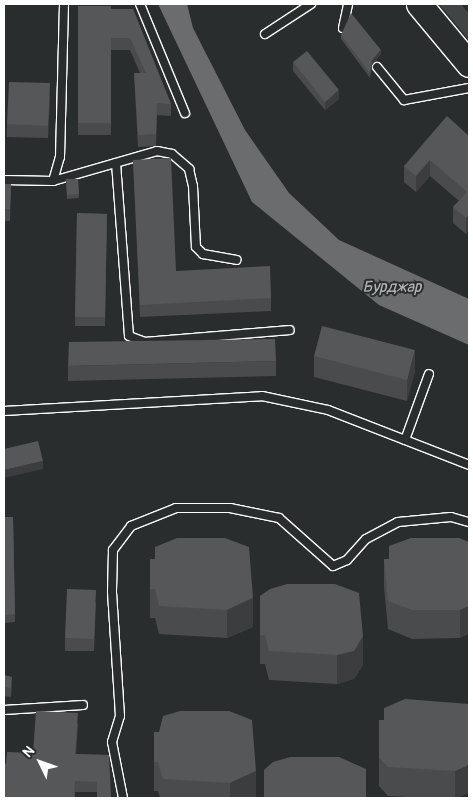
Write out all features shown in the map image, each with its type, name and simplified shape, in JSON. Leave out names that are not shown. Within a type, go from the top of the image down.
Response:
[{"type":"main road","points":[[419,4],[469,64]]},
{"type":"lane","points":[[53,181],[60,157],[64,4]]},
{"type":"lane","points":[[140,4],[185,113]]},
{"type":"lane","points":[[265,34],[311,4]]},
{"type":"lane","points":[[344,28],[348,4]]},
{"type":"lane","points":[[377,67],[404,100],[469,88]]},
{"type":"lane","points":[[4,180],[53,181],[157,151],[182,160],[193,186],[196,247],[202,254],[236,260]]},
{"type":"lane","points":[[116,163],[129,336],[145,342],[290,330]]},
{"type":"lane","points":[[405,440],[429,374]]},
{"type":"lane","points":[[4,411],[262,396],[312,405],[469,465]]},
{"type":"lane","points":[[123,798],[112,742],[120,716],[112,591],[113,550],[132,526],[176,508],[230,508],[279,518],[333,566],[347,560],[366,539],[398,522],[451,517],[469,522]]},
{"type":"lane","points":[[4,710],[83,705]]},
{"type":"shaded area","points":[[439,4],[461,4],[469,14],[469,40]]},
{"type":"water","name":"Бурджар","points":[[158,4],[187,4],[193,28],[245,130],[289,193],[339,240],[469,299],[469,345],[379,305],[252,202]]},
{"type":"building","points":[[78,6],[111,6],[111,9],[133,9],[171,104],[157,103],[156,134],[138,135],[134,73],[146,73],[130,38],[111,38],[111,123],[78,123]]},
{"type":"building","points":[[351,13],[381,50],[372,60],[370,73],[341,35]]},
{"type":"building","points":[[307,51],[339,90],[325,102],[293,62]]},
{"type":"building","points":[[9,82],[50,83],[48,126],[7,124]]},
{"type":"building","points":[[447,116],[469,136],[469,214],[466,218],[453,207],[467,192],[430,160],[416,176],[404,166]]},
{"type":"building","points":[[171,158],[176,271],[270,266],[271,298],[140,305],[133,160]]},
{"type":"building","points":[[66,179],[78,179],[79,194],[67,195]]},
{"type":"building","points":[[4,184],[11,184],[10,209],[4,209]]},
{"type":"building","points":[[77,213],[107,214],[105,317],[75,317]]},
{"type":"building","points":[[322,326],[415,350],[407,380],[314,356]]},
{"type":"building","points":[[275,339],[276,361],[68,366],[69,342]]},
{"type":"building","points":[[38,441],[43,461],[4,470],[4,449]]},
{"type":"building","points":[[4,517],[13,517],[15,614],[4,615]]},
{"type":"building","points":[[177,538],[225,538],[249,547],[253,598],[227,610],[159,606],[155,589],[150,589],[150,559],[155,559],[155,547]]},
{"type":"building","points":[[411,538],[459,538],[469,542],[469,606],[460,610],[412,610],[388,601],[384,559],[389,559],[389,546]]},
{"type":"building","points":[[287,584],[335,584],[359,593],[363,636],[354,651],[337,655],[269,651],[265,635],[260,635],[260,596],[270,589]]},
{"type":"building","points":[[67,589],[96,590],[94,639],[65,638]]},
{"type":"building","points":[[4,675],[12,677],[11,688],[4,687]]},
{"type":"building","points":[[405,699],[469,704],[469,765],[455,771],[388,767],[379,758],[379,720],[384,720],[384,708]]},
{"type":"building","points":[[36,711],[78,713],[75,754],[109,755],[111,798],[97,798],[97,782],[75,781],[74,798],[4,798],[4,763],[6,764],[7,752],[33,753]]},
{"type":"building","points":[[180,711],[229,711],[252,720],[256,771],[230,783],[163,779],[158,762],[154,762],[154,732],[159,732],[163,716]]},
{"type":"building","points":[[290,757],[339,757],[366,769],[366,798],[264,798],[264,770],[273,762]]}]
